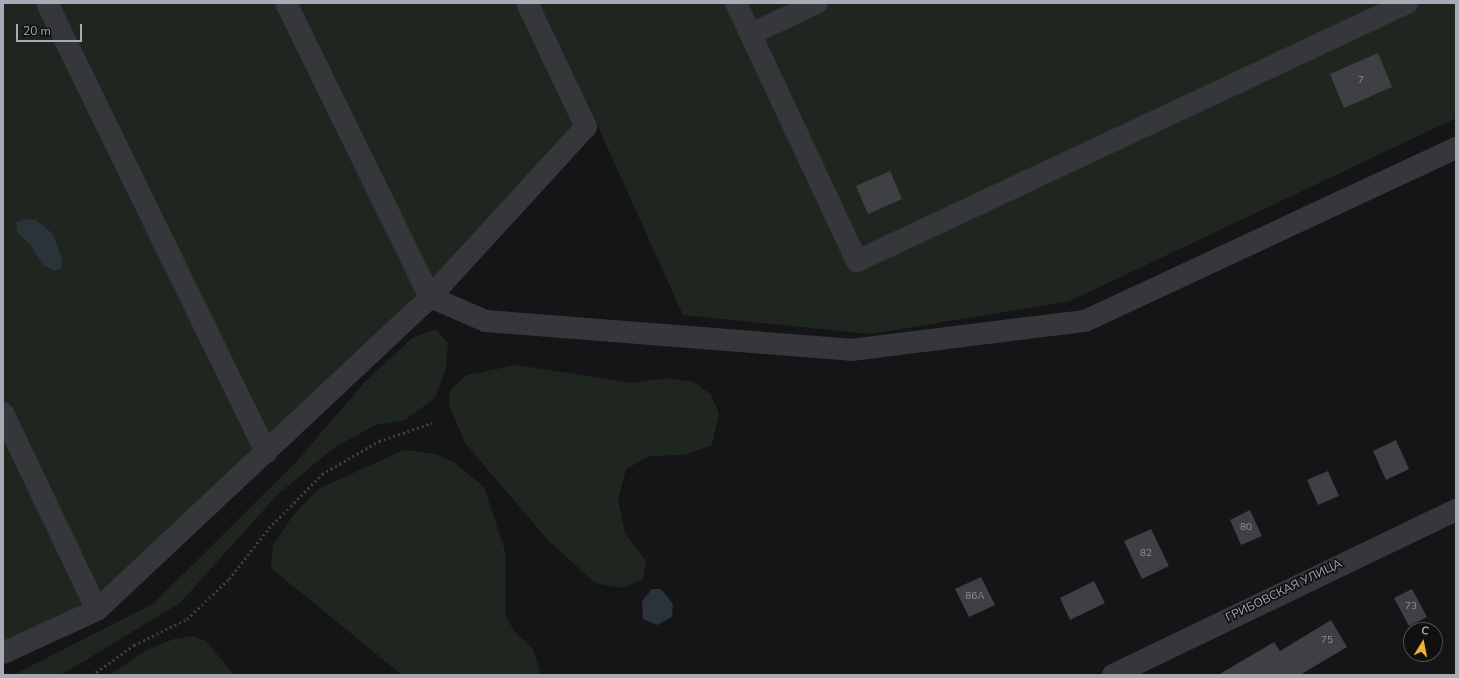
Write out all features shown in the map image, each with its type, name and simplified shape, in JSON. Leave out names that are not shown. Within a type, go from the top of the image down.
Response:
[{"type":"street","points":[[47,3],[266,452]]},
{"type":"street","points":[[286,3],[430,297],[486,321],[851,350],[1086,321],[1456,148]]},
{"type":"street","points":[[3,653],[97,610],[430,297],[586,127],[527,3]]},
{"type":"street","points":[[736,3],[857,261],[1407,3]]},
{"type":"street","points":[[751,34],[817,3]]},
{"type":"street","points":[[3,413],[97,610]]},
{"type":"street","name":"ГРИБОВСКАЯ УЛИЦА","points":[[1113,675],[1256,603],[1456,510]]},
{"type":"path","points":[[92,675],[134,645],[187,619],[230,580],[270,528],[322,474],[379,441],[432,423]]},
{"type":"shaded area","points":[[3,3],[1456,3],[1456,118],[1070,301],[871,334],[683,315],[596,122],[586,127],[97,610],[3,653]]},
{"type":"shaded area","points":[[25,219],[36,220],[53,234],[62,259],[61,268],[54,271],[42,264],[30,244],[17,232],[16,222]]},
{"type":"shaded area","points":[[436,329],[448,343],[446,368],[435,398],[405,420],[376,425],[335,447],[278,494],[180,603],[61,675],[13,675],[153,604],[297,461],[364,383],[412,338]]},
{"type":"shaded area","points":[[516,365],[633,383],[668,378],[694,382],[711,395],[719,413],[712,445],[684,455],[650,456],[626,469],[618,500],[625,533],[646,561],[643,579],[622,588],[595,583],[548,540],[465,443],[449,404],[450,390],[467,375]]},
{"type":"shaded area","points":[[404,450],[436,454],[455,463],[484,487],[505,551],[505,614],[514,631],[533,649],[541,675],[402,675],[271,568],[273,545],[292,517],[318,489]]},
{"type":"shaded area","points":[[652,589],[661,589],[673,604],[672,617],[657,625],[643,619],[642,601]]},
{"type":"shaded area","points":[[192,636],[206,641],[234,675],[109,675],[148,649],[174,639]]},
{"type":"building","points":[[1378,53],[1392,87],[1344,108],[1330,74]]},
{"type":"building","points":[[890,171],[902,199],[868,214],[856,186]]},
{"type":"building","points":[[1396,440],[1409,469],[1386,480],[1373,451]]},
{"type":"building","points":[[1328,471],[1339,496],[1318,505],[1307,480]]},
{"type":"building","points":[[1250,510],[1262,536],[1241,545],[1230,520]]},
{"type":"building","points":[[1151,529],[1169,566],[1142,579],[1124,541]]},
{"type":"building","points":[[981,577],[995,605],[969,617],[955,589]]},
{"type":"building","points":[[1094,581],[1105,603],[1070,620],[1060,598]]},
{"type":"building","points":[[1412,589],[1427,617],[1417,622],[1407,622],[1394,598]]},
{"type":"building","points":[[1331,620],[1347,647],[1300,675],[1218,675],[1274,642],[1280,651]]}]
